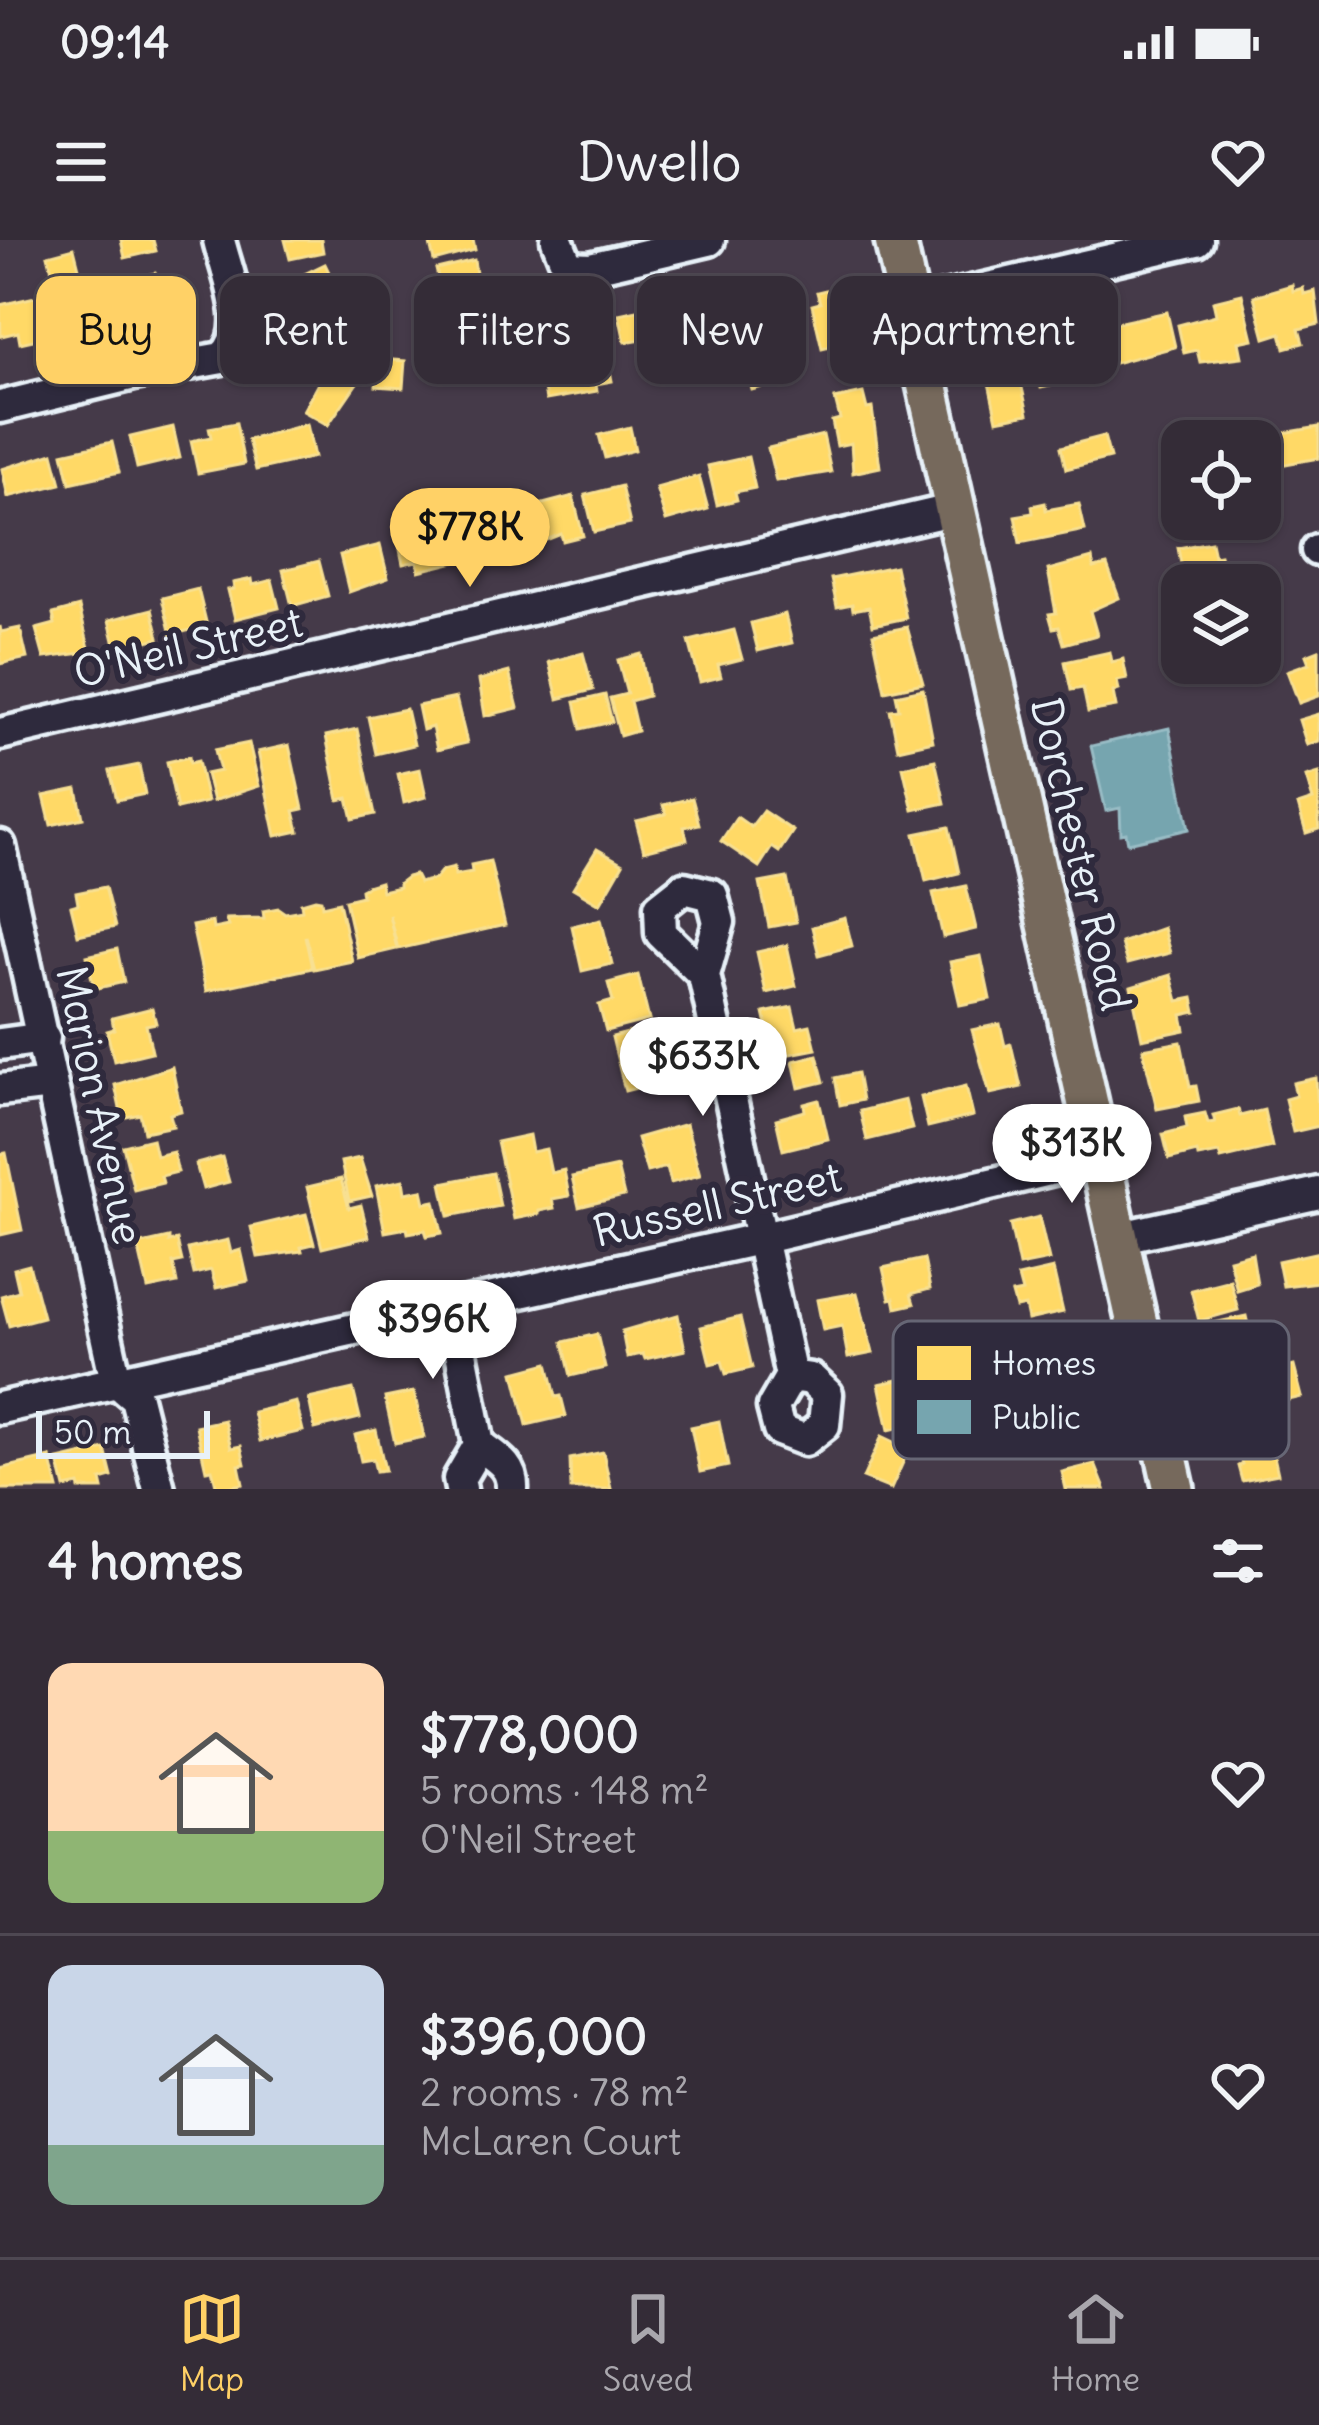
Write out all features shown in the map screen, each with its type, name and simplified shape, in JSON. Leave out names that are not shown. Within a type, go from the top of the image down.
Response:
[{"type":"main road","name":"Dorchester Road","points":[[895,240],[903,276]]},
{"type":"main road","name":"Dorchester Road","points":[[927,384],[1136,1321]]},
{"type":"main road","name":"Dorchester Road","points":[[1167,1459],[1174,1489]]},
{"type":"street","points":[[0,407],[222,358],[233,349],[239,333],[219,240]]},
{"type":"street","points":[[557,240],[568,267],[590,268],[709,240]]},
{"type":"street","points":[[1040,276],[1197,240]]},
{"type":"street","name":"O'Neil Street","points":[[0,734],[955,508]]},
{"type":"street","name":"Marion Avenue","points":[[0,846],[116,1381],[136,1398],[159,1489]]},
{"type":"street","points":[[704,975],[791,1376]]},
{"type":"street","points":[[0,1044],[44,1039]]},
{"type":"street","points":[[0,1090],[51,1084]]},
{"type":"street","name":"Russell Street","points":[[0,1408],[1100,1158]]},
{"type":"street","points":[[1117,1238],[1319,1193]]},
{"type":"street","points":[[452,1306],[479,1445],[459,1479],[461,1489]]},
{"type":"street","points":[[479,1445],[512,1474],[512,1489]]},
{"type":"building: Homes","points":[[121,240],[153,240],[156,251],[125,258]]},
{"type":"building: Homes","points":[[285,240],[321,240],[323,252],[290,259]]},
{"type":"building: Homes","points":[[429,240],[473,240],[475,250],[434,261]]},
{"type":"building: Homes","points":[[74,248],[81,276],[53,276],[48,255]]},
{"type":"building: Homes","points":[[474,260],[476,276],[438,276],[436,269]]},
{"type":"building: Homes","points":[[325,264],[331,276],[300,276]]},
{"type":"building: Homes","points":[[1292,285],[1293,291],[1303,288],[1304,294],[1315,291],[1319,324],[1299,329],[1303,343],[1285,348],[1281,333],[1265,338],[1254,296]]},
{"type":"building: Homes","points":[[830,289],[830,346],[822,348],[812,305],[820,303],[817,292]]},
{"type":"building: Homes","points":[[1242,294],[1253,339],[1239,342],[1242,357],[1200,362],[1197,350],[1184,353],[1178,325],[1216,315],[1213,301]]},
{"type":"building: Homes","points":[[36,297],[36,339],[20,343],[18,332],[1,336],[0,305]]},
{"type":"building: Homes","points":[[637,310],[637,340],[625,342],[619,314]]},
{"type":"building: Homes","points":[[1167,312],[1175,347],[1118,362],[1118,323]]},
{"type":"building: Homes","points":[[390,360],[405,361],[403,388],[376,386],[390,384]]},
{"type":"building: Homes","points":[[318,384],[356,384],[328,425],[303,411]]},
{"type":"building: Homes","points":[[543,384],[596,384],[597,391],[546,400]]},
{"type":"building: Homes","points":[[989,384],[1021,384],[1028,414],[997,420]]},
{"type":"building: Homes","points":[[863,393],[867,409],[872,408],[880,467],[853,473],[851,443],[837,446],[832,421],[840,419],[835,399]]},
{"type":"building: Homes","points":[[236,423],[244,464],[198,473],[191,441],[211,437],[209,428]]},
{"type":"building: Homes","points":[[307,424],[314,457],[256,470],[248,440]]},
{"type":"building: Homes","points":[[173,427],[180,458],[137,468],[130,437]]},
{"type":"building: Homes","points":[[630,427],[635,450],[605,458],[599,435]]},
{"type":"building: Homes","points":[[1319,427],[1319,458],[1281,465],[1281,433]]},
{"type":"building: Homes","points":[[823,435],[831,472],[776,481],[768,448]]},
{"type":"building: Homes","points":[[1104,436],[1110,458],[1066,469],[1061,447]]},
{"type":"building: Homes","points":[[112,442],[119,472],[70,483],[63,453]]},
{"type":"building: Homes","points":[[53,453],[61,484],[8,497],[2,469]]},
{"type":"building: Homes","points":[[748,457],[755,488],[735,492],[737,500],[717,505],[708,466]]},
{"type":"building: Homes","points":[[699,476],[708,509],[666,521],[656,488]]},
{"type":"building: Homes","points":[[621,486],[630,524],[594,532],[585,495]]},
{"type":"building: Homes","points":[[573,496],[583,536],[563,541],[561,534],[531,546],[524,520],[538,516],[535,506]]},
{"type":"building: Homes","points":[[1045,503],[1046,510],[1079,504],[1085,530],[1020,543],[1015,516],[1033,513],[1032,506]]},
{"type":"building: Homes","points":[[506,519],[513,551],[470,561],[463,530]]},
{"type":"building: Homes","points":[[452,527],[460,561],[419,571],[417,561],[403,564],[398,540]]},
{"type":"building: Homes","points":[[1211,542],[1222,564],[1181,564],[1178,548]]},
{"type":"building: Homes","points":[[380,545],[388,578],[349,592],[340,555]]},
{"type":"building: Homes","points":[[1092,558],[1094,568],[1107,565],[1119,598],[1090,611],[1097,635],[1064,644],[1049,614],[1056,613],[1048,570]]},
{"type":"building: Homes","points":[[319,561],[328,596],[292,606],[283,570]]},
{"type":"building: Homes","points":[[895,566],[906,618],[873,625],[869,607],[837,607],[831,579]]},
{"type":"building: Homes","points":[[252,579],[253,585],[272,580],[279,608],[235,619],[228,590],[234,589],[233,583]]},
{"type":"building: Homes","points":[[198,589],[207,626],[171,635],[162,598]]},
{"type":"building: Homes","points":[[79,607],[90,652],[44,658],[36,629],[55,624],[53,614]]},
{"type":"building: Homes","points":[[152,609],[159,638],[116,649],[109,620]]},
{"type":"building: Homes","points":[[785,614],[792,643],[758,651],[751,623]]},
{"type":"building: Homes","points":[[0,626],[1,632],[20,628],[27,658],[0,664]]},
{"type":"building: Homes","points":[[907,627],[923,683],[885,691],[873,634]]},
{"type":"building: Homes","points":[[734,630],[742,659],[718,665],[721,677],[700,682],[689,641]]},
{"type":"building: Homes","points":[[1319,650],[1319,696],[1299,703],[1287,671],[1309,663],[1306,655]]},
{"type":"building: Homes","points":[[1110,652],[1112,662],[1123,659],[1127,679],[1117,681],[1116,707],[1088,712],[1083,688],[1071,690],[1065,662]]},
{"type":"building: Homes","points":[[583,653],[593,690],[558,699],[549,662]]},
{"type":"building: Homes","points":[[641,654],[648,696],[630,701],[637,731],[620,736],[610,698],[627,694],[618,660]]},
{"type":"building: Homes","points":[[509,672],[518,708],[485,716],[479,680]]},
{"type":"building: Homes","points":[[923,689],[933,741],[898,749],[890,710],[899,709],[896,695]]},
{"type":"building: Homes","points":[[605,695],[612,722],[581,729],[575,702]]},
{"type":"building: Homes","points":[[456,698],[467,743],[437,750],[432,727],[423,730],[418,706]]},
{"type":"building: Homes","points":[[406,709],[414,745],[376,754],[368,717]]},
{"type":"building: Homes","points":[[1319,714],[1319,741],[1307,745],[1299,720]]},
{"type":"building: Homes","points":[[357,729],[375,814],[353,819],[348,798],[339,800],[326,736]]},
{"type":"building: Homes","points":[[249,743],[259,786],[213,801],[206,774],[220,771],[215,750]]},
{"type":"building: Homes","points":[[289,745],[303,809],[294,811],[299,831],[276,836],[258,752]]},
{"type":"building: Homes","points":[[189,757],[190,763],[198,761],[207,802],[177,809],[167,762]]},
{"type":"building: Homes","points":[[935,760],[945,803],[913,810],[903,767]]},
{"type":"building: Homes","points":[[139,765],[145,794],[117,800],[110,771]]},
{"type":"building: Homes","points":[[420,769],[426,797],[404,803],[398,774]]},
{"type":"building: Homes","points":[[1319,773],[1319,829],[1306,833],[1298,805],[1313,800],[1306,777]]},
{"type":"building: Homes","points":[[77,789],[83,818],[51,825],[44,796]]},
{"type":"building: Homes","points":[[692,798],[699,824],[684,827],[687,840],[644,851],[636,821],[666,814],[663,805]]},
{"type":"building: Homes","points":[[763,811],[793,831],[779,852],[772,847],[759,867],[721,841],[737,817],[751,827]]},
{"type":"building: Homes","points":[[949,827],[959,873],[926,881],[915,834]]},
{"type":"building: Homes","points":[[597,849],[623,864],[600,904],[573,888]]},
{"type":"building: Homes","points":[[490,861],[505,925],[398,949],[389,915],[397,949],[358,958],[345,900],[362,896],[361,889],[380,882],[382,891],[399,887],[407,877],[415,875],[419,883],[435,879],[442,870],[454,867],[455,875],[472,872],[471,865]]},
{"type":"building: Homes","points":[[787,878],[796,922],[769,927],[760,883]]},
{"type":"building: Homes","points":[[966,886],[976,929],[943,937],[933,893]]},
{"type":"building: Homes","points":[[105,887],[115,927],[78,935],[71,906],[78,904],[76,893]]},
{"type":"building: Homes","points":[[315,899],[322,906],[339,902],[352,961],[314,969],[305,936],[312,968],[206,991],[192,926],[212,922],[213,929],[228,926],[226,919],[264,918],[263,911],[302,910],[301,903]]},
{"type":"building: Homes","points":[[845,918],[852,946],[819,955],[812,927]]},
{"type":"building: Homes","points":[[601,919],[612,964],[582,971],[572,926]]},
{"type":"building: Homes","points":[[1163,928],[1170,953],[1127,964],[1121,943]]},
{"type":"building: Homes","points":[[787,945],[796,986],[766,993],[757,952]]},
{"type":"building: Homes","points":[[117,949],[124,982],[94,989],[87,956]]},
{"type":"building: Homes","points":[[981,956],[990,999],[960,1005],[950,962]]},
{"type":"building: Homes","points":[[638,975],[649,1020],[606,1031],[599,1005],[613,1001],[608,983]]},
{"type":"building: Homes","points":[[1171,975],[1178,1001],[1193,998],[1196,1012],[1182,1015],[1185,1030],[1142,1039],[1131,987]]},
{"type":"building: Homes","points":[[792,1007],[797,1028],[810,1025],[816,1049],[774,1057],[764,1013]]},
{"type":"building: Homes","points":[[152,1008],[156,1023],[146,1025],[152,1052],[114,1061],[107,1031],[114,1029],[112,1018]]},
{"type":"building: Homes","points":[[1000,1024],[1005,1046],[1011,1044],[1021,1087],[990,1094],[972,1030]]},
{"type":"building: Homes","points":[[658,1025],[667,1059],[660,1061],[665,1081],[625,1091],[612,1037]]},
{"type":"building: Homes","points":[[1181,1042],[1190,1087],[1196,1086],[1199,1101],[1157,1109],[1143,1049]]},
{"type":"building: Homes","points":[[817,1055],[824,1082],[799,1088],[793,1061]]},
{"type":"building: Homes","points":[[172,1067],[181,1111],[170,1114],[173,1126],[144,1132],[140,1114],[122,1118],[115,1085]]},
{"type":"building: Homes","points":[[857,1073],[862,1100],[840,1105],[835,1078]]},
{"type":"building: Homes","points":[[1316,1078],[1319,1126],[1293,1132],[1285,1099],[1296,1096],[1293,1083]]},
{"type":"building: Homes","points":[[966,1086],[973,1116],[928,1127],[921,1097]]},
{"type":"building: Homes","points":[[819,1100],[828,1139],[783,1150],[776,1119],[805,1111],[804,1104]]},
{"type":"building: Homes","points":[[905,1100],[912,1129],[867,1140],[860,1111]]},
{"type":"building: Homes","points":[[1238,1109],[1240,1116],[1264,1110],[1272,1147],[1221,1159],[1219,1153],[1198,1157],[1197,1152],[1169,1159],[1163,1134],[1187,1128],[1185,1117],[1205,1113],[1208,1123],[1215,1122],[1213,1115]]},
{"type":"building: Homes","points":[[686,1124],[700,1175],[671,1183],[667,1167],[647,1172],[637,1138]]},
{"type":"building: Homes","points":[[529,1135],[532,1152],[546,1149],[551,1173],[564,1170],[569,1196],[552,1199],[554,1208],[514,1219],[497,1142]]},
{"type":"building: Homes","points":[[152,1139],[156,1156],[173,1152],[178,1172],[161,1176],[163,1183],[134,1190],[123,1146]]},
{"type":"building: Homes","points":[[6,1153],[22,1230],[0,1235],[0,1154]]},
{"type":"building: Homes","points":[[222,1157],[229,1182],[203,1189],[196,1164]]},
{"type":"building: Homes","points":[[360,1158],[372,1196],[349,1201],[341,1162]]},
{"type":"building: Homes","points":[[617,1167],[624,1196],[579,1207],[572,1177]]},
{"type":"building: Homes","points":[[493,1173],[500,1206],[449,1216],[442,1183]]},
{"type":"building: Homes","points":[[341,1179],[349,1208],[361,1205],[369,1237],[322,1248],[307,1187]]},
{"type":"building: Homes","points":[[403,1180],[405,1193],[422,1190],[425,1203],[435,1201],[442,1233],[427,1236],[425,1230],[408,1233],[407,1228],[385,1232],[376,1186]]},
{"type":"building: Homes","points":[[306,1214],[314,1244],[301,1247],[302,1251],[258,1257],[251,1227]]},
{"type":"building: Homes","points":[[1039,1217],[1049,1260],[1019,1266],[1010,1224]]},
{"type":"building: Homes","points":[[169,1238],[169,1242],[177,1240],[182,1261],[173,1263],[177,1283],[148,1289],[138,1245]]},
{"type":"building: Homes","points":[[228,1240],[231,1253],[241,1250],[248,1281],[216,1288],[211,1270],[194,1274],[188,1249]]},
{"type":"building: Homes","points":[[1319,1252],[1319,1282],[1283,1286],[1278,1261]]},
{"type":"building: Homes","points":[[1252,1253],[1257,1284],[1237,1290],[1229,1259]]},
{"type":"building: Homes","points":[[924,1259],[930,1289],[911,1294],[914,1304],[896,1308],[883,1268]]},
{"type":"building: Homes","points":[[29,1265],[43,1317],[9,1326],[1,1296],[19,1291],[14,1269]]},
{"type":"building: Homes","points":[[1053,1269],[1063,1312],[1028,1320],[1025,1306],[1016,1308],[1012,1294],[1022,1292],[1018,1277]]},
{"type":"building: Homes","points":[[1230,1280],[1238,1310],[1199,1321],[1191,1290]]},
{"type":"building: Homes","points":[[857,1293],[873,1353],[848,1358],[842,1326],[823,1330],[817,1300]]},
{"type":"building: Homes","points":[[678,1315],[685,1350],[645,1359],[643,1354],[627,1357],[622,1331]]},
{"type":"building: Homes","points":[[740,1317],[752,1368],[726,1374],[722,1361],[710,1364],[701,1327]]},
{"type":"building: Homes","points":[[597,1334],[605,1368],[571,1376],[563,1342]]},
{"type":"building: Homes","points":[[548,1363],[566,1416],[527,1425],[514,1372]]},
{"type":"building: Homes","points":[[1294,1366],[1302,1397],[1289,1400],[1289,1367]]},
{"type":"building: Homes","points":[[893,1381],[893,1429],[889,1430],[879,1384]]},
{"type":"building: Homes","points":[[353,1389],[360,1418],[315,1429],[309,1399]]},
{"type":"building: Homes","points":[[414,1392],[424,1437],[395,1443],[385,1398]]},
{"type":"building: Homes","points":[[296,1402],[303,1431],[260,1441],[253,1412]]},
{"type":"building: Homes","points":[[224,1420],[231,1448],[241,1446],[243,1484],[217,1489],[212,1469],[206,1470],[196,1426]]},
{"type":"building: Homes","points":[[719,1421],[728,1466],[700,1472],[691,1427]]},
{"type":"building: Homes","points":[[376,1430],[385,1470],[376,1471],[373,1459],[361,1461],[355,1435]]},
{"type":"building: Homes","points":[[882,1436],[893,1441],[893,1459],[904,1459],[891,1489],[863,1478]]},
{"type":"building: Homes","points":[[105,1449],[112,1477],[101,1480],[103,1489],[65,1488],[58,1460]]},
{"type":"building: Homes","points":[[603,1452],[611,1489],[571,1489],[570,1459]]},
{"type":"building: Homes","points":[[50,1457],[58,1489],[0,1489],[0,1469]]},
{"type":"building: Homes","points":[[1240,1459],[1275,1459],[1278,1474],[1242,1481],[1238,1466]]},
{"type":"building: Homes","points":[[1095,1464],[1105,1489],[1066,1489],[1062,1472]]},
{"type":"building: Public","points":[[1169,728],[1189,829],[1128,843],[1126,833],[1121,834],[1120,808],[1106,811],[1091,746]]}]
